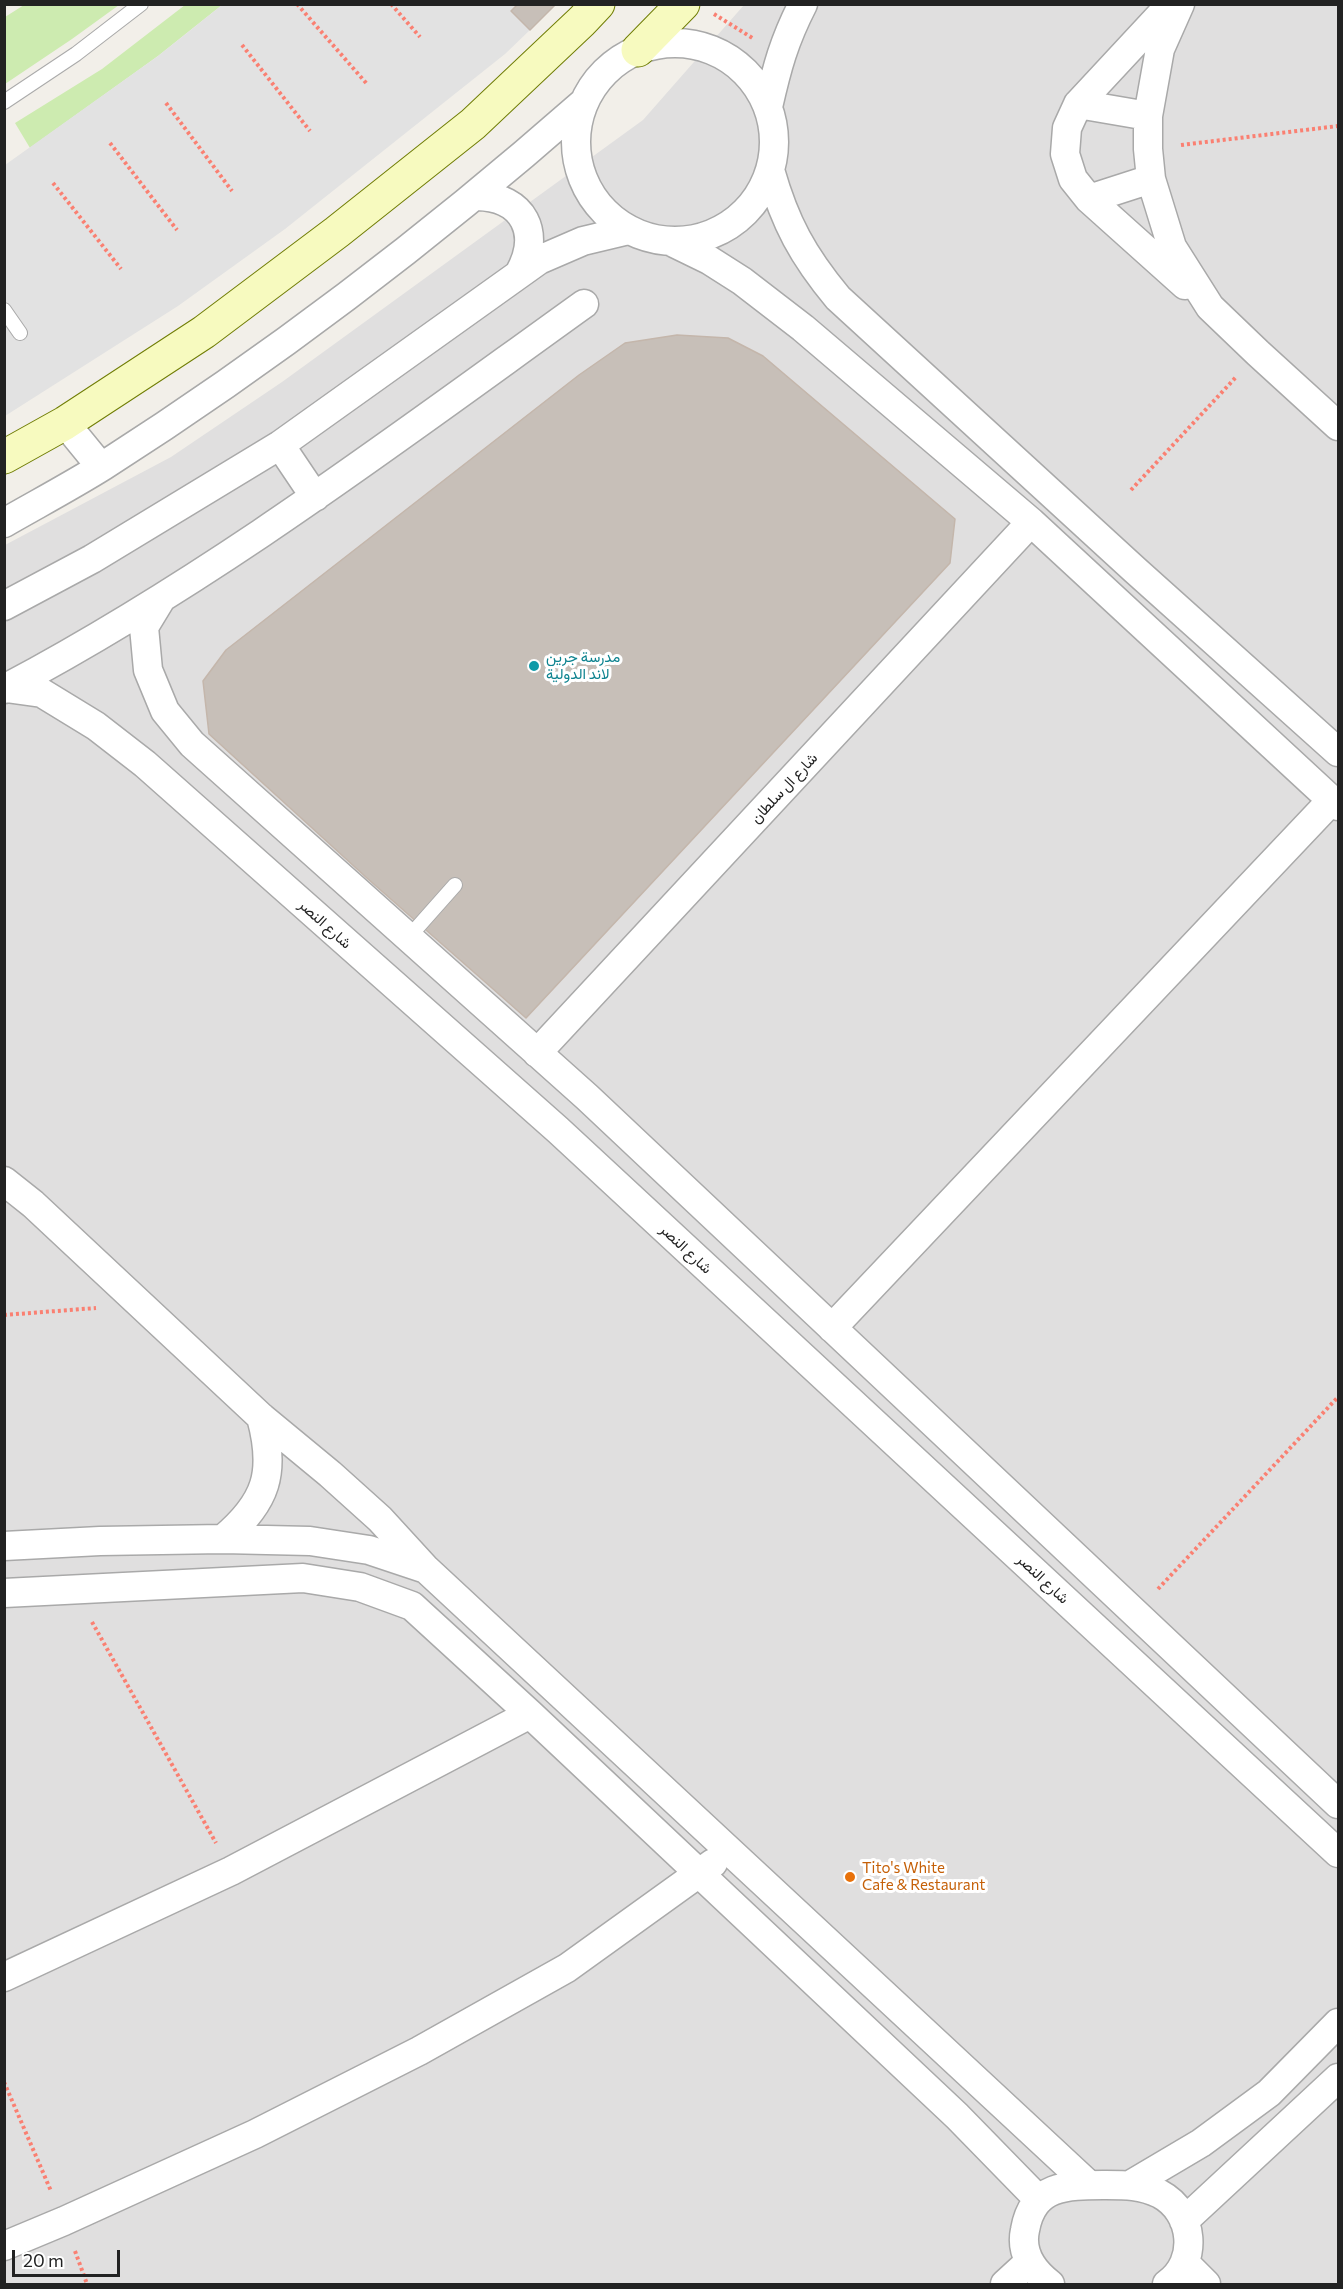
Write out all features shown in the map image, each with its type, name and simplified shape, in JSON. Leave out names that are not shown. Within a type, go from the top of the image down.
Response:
[{"type":"street","points":[[4,457],[65,423],[204,332],[337,232],[473,123],[598,4]]},
{"type":"street","points":[[768,107],[780,55],[803,4]]},
{"type":"street","points":[[1171,4],[1078,104],[1067,128],[1065,154],[1073,179],[1089,199],[1338,426]]},
{"type":"street","points":[[1180,4],[1160,49],[1148,116],[1148,149],[1151,179],[1172,247],[1210,307]]},
{"type":"street","points":[[638,50],[660,44],[683,43],[705,47],[725,56],[743,69],[757,87],[768,107],[773,127],[774,149],[770,170],[762,191],[749,209],[732,223],[713,234],[692,240],[670,241],[642,236],[611,219],[596,204],[585,186],[578,166],[575,145],[582,104],[592,86],[605,71],[638,50],[695,7]]},
{"type":"street","points":[[4,523],[101,467],[265,358],[477,196],[582,104]]},
{"type":"street","points":[[1078,104],[1148,116]]},
{"type":"street","points":[[770,170],[780,206],[795,239],[815,270],[838,298],[1134,570],[1338,752]]},
{"type":"street","points":[[1089,199],[1151,179]]},
{"type":"street","points":[[477,196],[493,196],[508,203],[520,213],[528,227],[530,243],[528,259],[519,274]]},
{"type":"street","points":[[4,606],[92,559],[280,445],[539,260],[583,241],[629,230]]},
{"type":"street","points":[[670,241],[709,260],[774,304],[1030,522],[1335,803],[832,1328]]},
{"type":"street","points":[[5,689],[161,599],[315,497],[584,304]]},
{"type":"street","points":[[65,423],[101,467]]},
{"type":"street","points":[[280,445],[315,497]]},
{"type":"street","name":"شارع ال سلطان","points":[[537,1053],[1030,522]]},
{"type":"street","points":[[1113,600],[1134,570]]},
{"type":"street","points":[[161,599],[144,627],[148,670],[165,711],[192,744],[587,1097],[1338,1804]]},
{"type":"street","name":"شارع النصر","points":[[5,689],[42,693],[96,726],[145,764],[558,1130],[1338,1853]]},
{"type":"street","points":[[558,1130],[587,1097]]},
{"type":"street","points":[[4,1181],[33,1204],[261,1417],[355,1497],[426,1569],[1089,2185]]},
{"type":"street","points":[[844,1395],[871,1366]]},
{"type":"street","points":[[223,1539],[244,1521],[260,1498],[268,1471],[268,1443],[261,1417]]},
{"type":"street","points":[[4,1545],[223,1539],[310,1541],[369,1550],[426,1569]]},
{"type":"street","points":[[389,1598],[426,1569]]},
{"type":"street","points":[[1064,1599],[1091,1570]]},
{"type":"street","points":[[4,1593],[303,1578],[360,1587],[412,1606],[957,2116],[1039,2200]]},
{"type":"street","points":[[4,1977],[231,1871],[530,1714]]},
{"type":"street","points":[[4,2246],[255,2134],[419,2051],[567,1968],[700,1874],[728,1850]]},
{"type":"street","points":[[1130,2185],[1201,2143],[1269,2093],[1338,2023]]},
{"type":"street","points":[[1184,2221],[1338,2078]]},
{"type":"street","points":[[1050,2284],[1037,2275],[1029,2262],[1024,2248],[1024,2233],[1027,2220],[1039,2200],[1056,2189],[1070,2185],[1130,2185],[1146,2188],[1162,2195],[1175,2206],[1189,2233],[1190,2247],[1185,2263],[1172,2281],[1167,2284]]},
{"type":"street","points":[[1005,2284],[1029,2262]]},
{"type":"street","points":[[1185,2263],[1206,2284]]},
{"type":"lane","points":[[4,102],[76,54],[141,4]]},
{"type":"lane","points":[[4,310],[20,333]]},
{"type":"lane","points":[[408,938],[455,885]]},
{"type":"path","points":[[297,4],[367,84]]},
{"type":"path","points":[[390,4],[420,37]]},
{"type":"path","points":[[695,7],[780,55]]},
{"type":"path","points":[[242,45],[310,131]]},
{"type":"path","points":[[166,103],[232,191]]},
{"type":"path","points":[[1148,149],[1338,126]]},
{"type":"path","points":[[110,143],[177,230]]},
{"type":"path","points":[[53,183],[121,269]]},
{"type":"path","points":[[1131,490],[1258,353]]},
{"type":"path","points":[[4,1316],[141,1305]]},
{"type":"path","points":[[1136,1613],[1338,1397]]},
{"type":"path","points":[[75,1590],[231,1871]]},
{"type":"path","points":[[4,2082],[64,2221],[87,2284]]},
{"type":"shaded area","points":[[222,5],[556,5],[505,54],[285,229],[178,306],[5,416],[5,165],[158,56]]},
{"type":"shaded area","points":[[744,5],[1338,5],[1338,2284],[5,2284],[5,545],[171,457],[282,382],[643,120]]},
{"type":"green space","points":[[24,5],[119,5],[5,84],[5,17]]},
{"type":"green space","points":[[185,5],[222,5],[158,56],[30,148],[15,123],[102,69]]},
{"type":"building","points":[[518,4],[556,4],[530,30],[511,11]]},
{"type":"building","name":"مدرسة جرين لاند الدولية","points":[[677,335],[728,338],[763,356],[955,519],[950,563],[526,1018],[368,879],[209,734],[203,681],[226,650],[579,375],[625,343]]},
{"type":"place","name":"مدرسة جرين لاند الدولية","points":[[534,666]]},
{"type":"place","name":"Tito's White Cafe & Restaurant","points":[[850,1877]]}]
